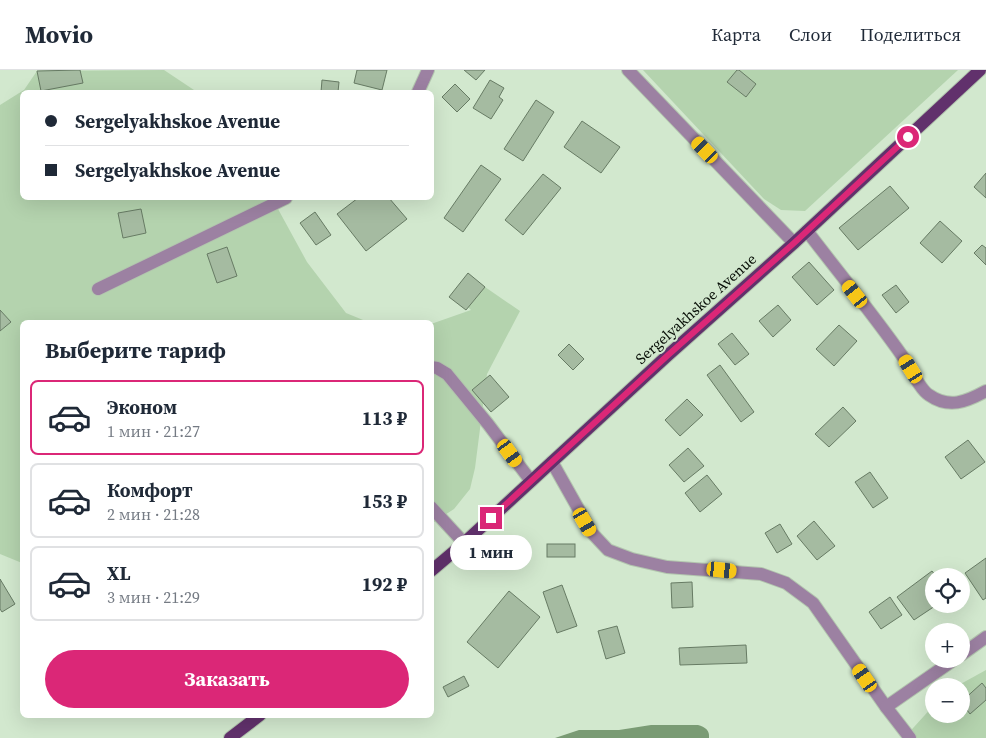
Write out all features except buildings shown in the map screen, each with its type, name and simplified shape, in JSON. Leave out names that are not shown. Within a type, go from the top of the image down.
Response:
[{"type":"main road","name":"Sergelyakhskoe Avenue","points":[[434,568],[794,243],[980,70]]},
{"type":"main road","points":[[230,738],[256,718]]},
{"type":"street","points":[[419,90],[428,70]]},
{"type":"street","points":[[628,70],[794,243]]},
{"type":"street","points":[[98,289],[282,200]]},
{"type":"street","points":[[807,231],[903,357],[926,394],[954,403],[968,401],[986,391]]},
{"type":"street","points":[[434,368],[447,374],[488,424],[531,482]]},
{"type":"street","points":[[552,462],[592,533],[608,550],[632,559],[667,567],[761,574],[786,583],[813,603],[910,738]]},
{"type":"street","points":[[434,510],[464,543]]},
{"type":"street","points":[[970,649],[986,637]]},
{"type":"street","points":[[886,707],[942,668]]},
{"type":"shaded area","points":[[164,70],[194,90],[24,90],[37,71]]},
{"type":"shaded area","points":[[643,70],[958,70],[805,211],[781,210],[764,199]]},
{"type":"shaded area","points":[[20,92],[20,200],[273,200],[307,262],[346,313],[363,320],[20,320],[20,562],[0,554],[0,105]]},
{"type":"shaded area","points":[[485,287],[520,311],[487,374],[475,468],[470,489],[454,509],[434,522],[434,323],[471,310],[468,307]]},
{"type":"shaded area","points":[[986,670],[986,738],[904,738],[925,715],[925,723],[970,723],[970,679]]},
{"type":"shaded area","points":[[651,725],[698,725],[706,729],[709,733],[709,738],[555,738],[579,730],[619,730]]},
{"type":"route","points":[[491,518],[908,137]]}]
